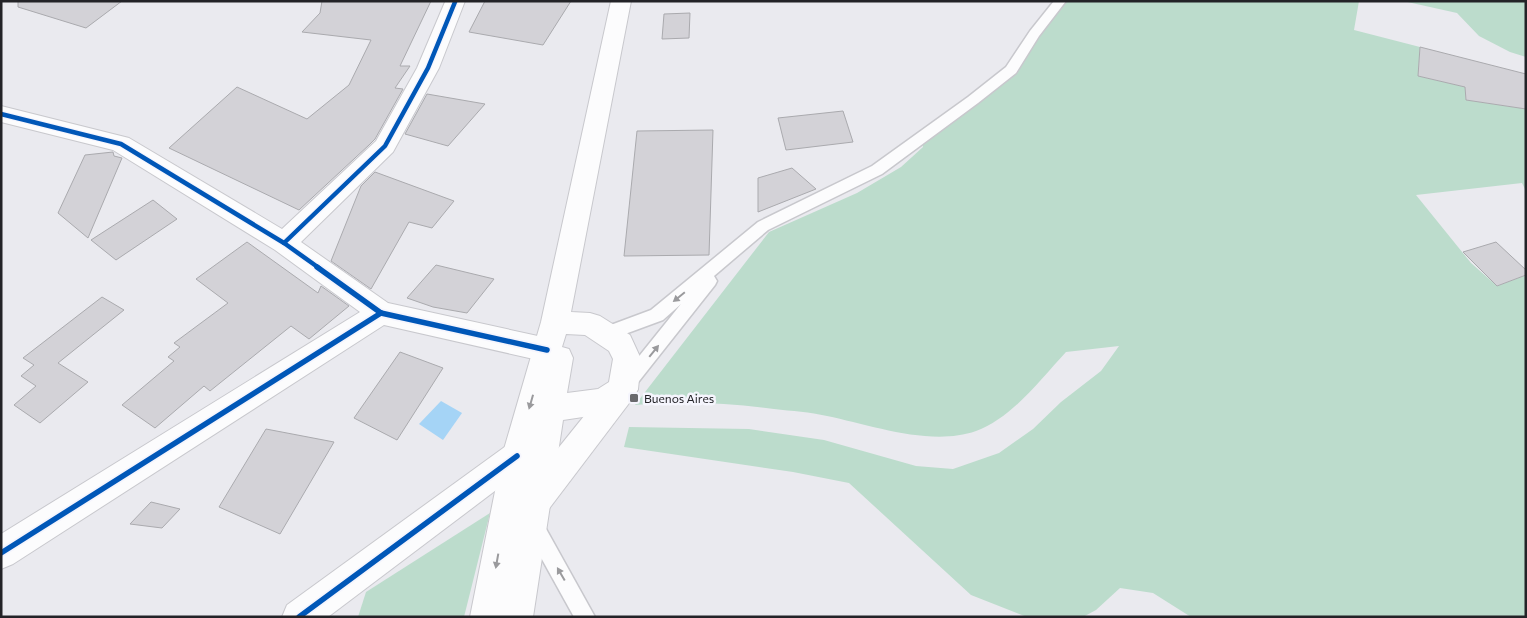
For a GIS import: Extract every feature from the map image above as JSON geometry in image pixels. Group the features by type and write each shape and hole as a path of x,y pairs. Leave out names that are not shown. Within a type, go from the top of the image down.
{"street":[{"path":"487,617 517,456 551,336 621,1"},
{"path":"284,243 385,146 428,68 455,2"},
{"path":"1,114 121,144 284,243 381,313 551,336 590,324 620,343 627,359 623,389 532,512"},
{"path":"1,552 381,313"},
{"path":"516,617 559,355 551,336"},
{"path":"551,409 604,401 623,389"},
{"path":"299,617 517,456"}],"lane":[{"path":"606,334 657,315 763,226 877,170 1012,70 1034,34 1060,1"},
{"path":"623,389 730,255"},
{"path":"532,512 585,617"}],"green space":[{"path":"1060,1 1359,1 1354,30 1420,47 1418,76 1465,87 1466,100 1526,109 1526,191 1522,183 1416,195 1471,263 1497,286 1526,275 1526,617 1191,617 1153,593 1120,588 1096,610 1083,617 1027,617 971,595 849,483 793,472 624,447 629,427 749,429 824,440 916,466 953,469 999,453 1033,429 1061,402 1101,371 1119,346 1066,352 1036,386 1002,417 976,431 940,437 901,433 814,414 739,405 688,402 635,405 769,232 857,193 901,167 923,147 921,137 1011,70"},
{"path":"1403,1 1526,1 1526,57 1510,52 1479,36 1457,13"},
{"path":"490,513 464,617 358,617 366,592"}],"water":[{"path":"441,401 462,413 443,440 419,424"}],"building":[{"path":"18,1 122,1 86,28 18,7"},
{"path":"322,1 431,1 400,66 410,66 395,88 403,89 375,139 369,145 299,210 169,148 237,87 307,119 349,85 371,40 302,32 320,13"},
{"path":"485,1 571,1 543,45 469,32"},
{"path":"690,13 689,38 662,39 664,14"},
{"path":"1420,47 1526,74 1526,109 1466,100 1465,87 1418,76"},
{"path":"427,94 485,104 448,146 405,134"},
{"path":"843,111 853,142 786,150 778,118"},
{"path":"713,130 709,255 624,256 637,131"},
{"path":"113,152 114,156 122,158 88,238 58,213 85,155"},
{"path":"792,168 816,189 758,212 758,178"},
{"path":"375,172 454,201 432,228 409,222 371,289 331,261 361,186"},
{"path":"153,200 177,219 116,260 91,240"},
{"path":"247,242 318,293 321,286 349,306 309,339 291,326 210,391 204,386 155,428 122,405 174,361 168,357 180,347 174,343 228,303 196,279"},
{"path":"1496,242 1526,270 1526,275 1497,286 1463,252"},
{"path":"436,265 494,279 467,313 433,307 407,298"},
{"path":"102,297 124,310 58,363 88,382 40,423 14,405 36,386 21,376 34,365 23,358"},
{"path":"400,352 443,368 397,440 354,418"},
{"path":"266,429 334,442 280,534 219,507"},
{"path":"151,502 180,509 162,528 130,524"}],"cycle path":[{"path":"284,243 385,146 428,68 455,2"},
{"path":"1,114 121,144 284,243 381,313 547,350"},
{"path":"1,553 381,313"},
{"path":"299,617 517,456"}],"place":[{"name":"Buenos Aires","path":"634,398"}]}
